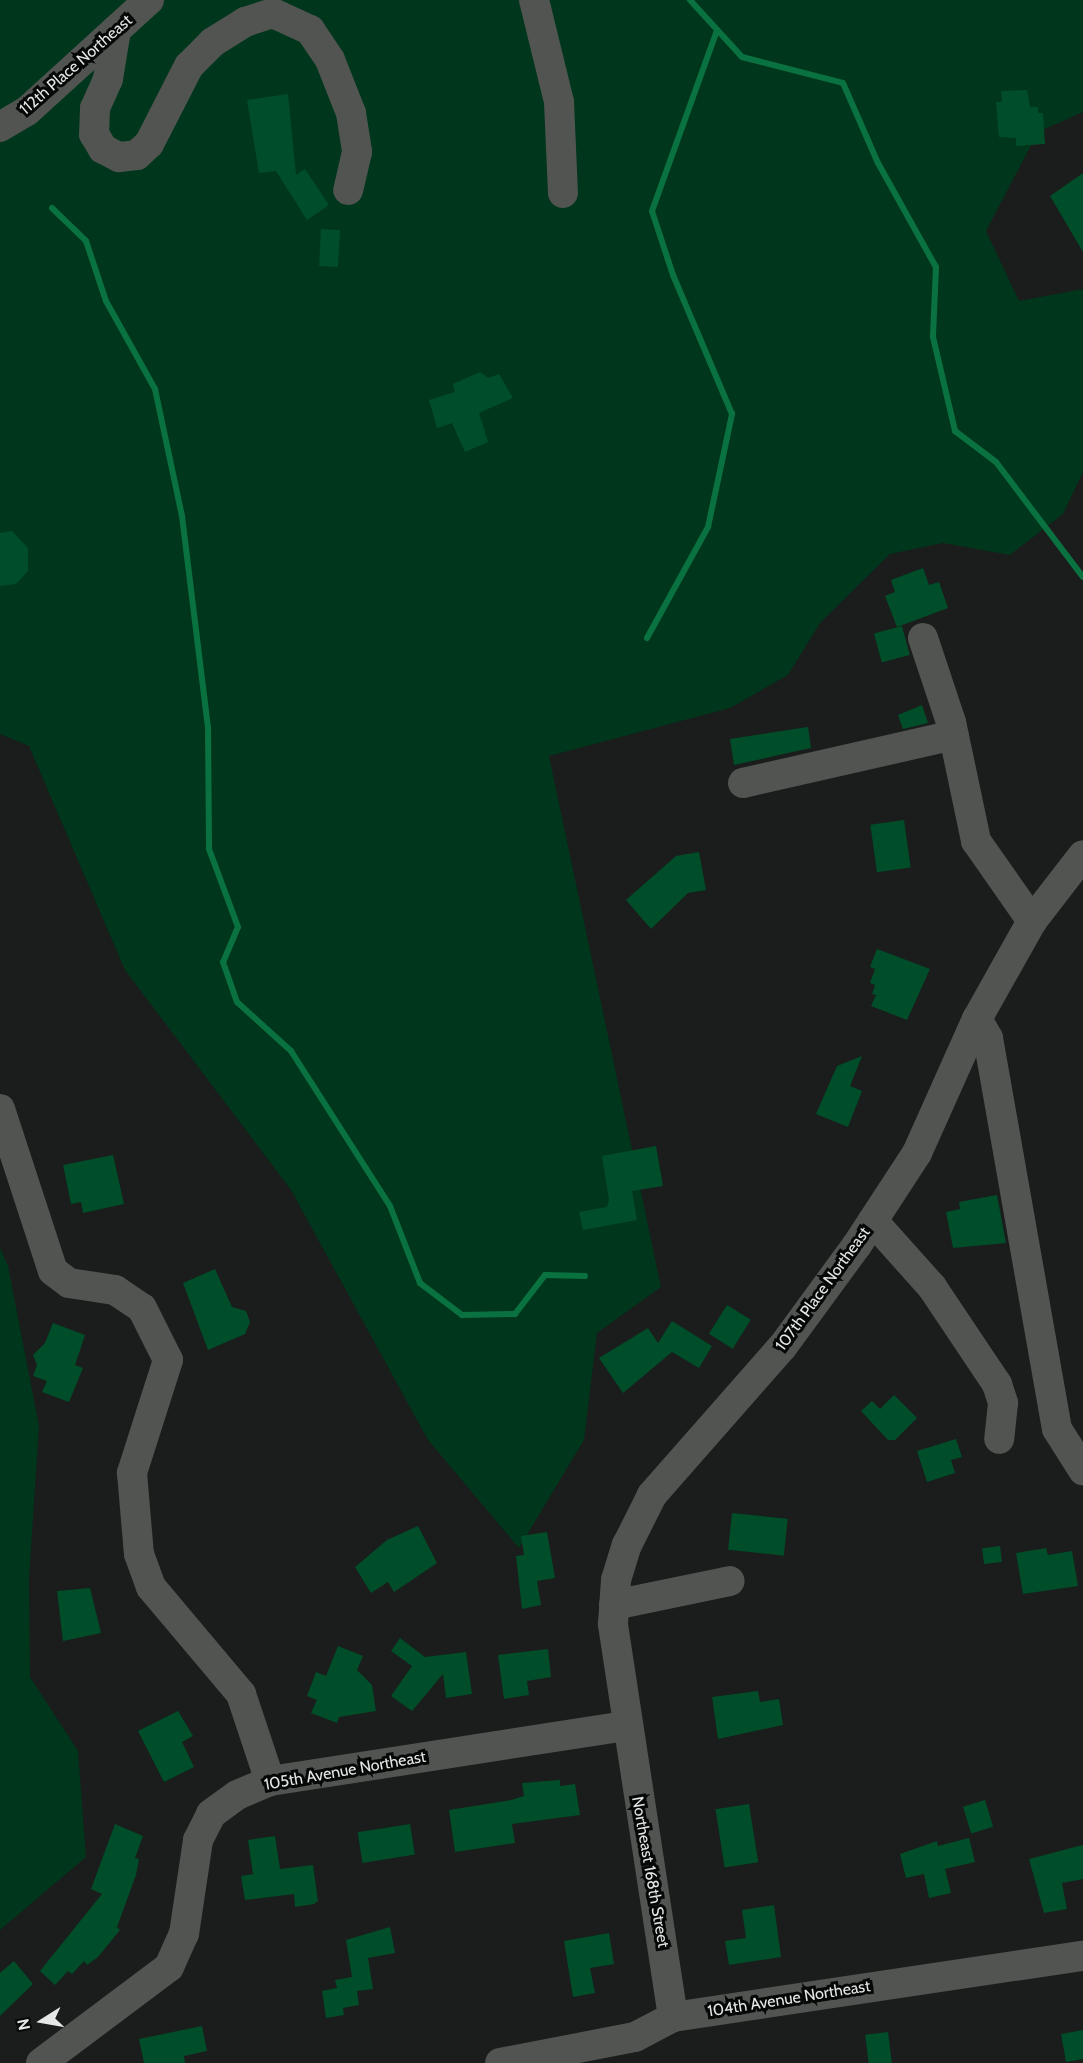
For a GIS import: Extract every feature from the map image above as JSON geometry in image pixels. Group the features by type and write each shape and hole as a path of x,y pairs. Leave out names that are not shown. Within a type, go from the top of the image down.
{"street":[{"name":"112th Place Northeast","path":"0,127 27,111 149,0"},
{"path":"534,0 559,102 563,194"},
{"path":"116,30 108,79 95,108 94,134 103,149 119,157 137,155 149,144 189,66 213,42 245,22 273,13 310,30 330,60 351,113 357,152 348,190"},
{"path":"923,638 954,735 976,841 1032,921"},
{"path":"742,783 954,735"},
{"name":"107th Place Northeast","path":"625,1726 614,1605 616,1580 627,1545 652,1495 783,1346 873,1221 917,1153 977,1019 1032,921 1083,855"},
{"path":"977,1019 988,1038 1057,1429 1083,1470"},
{"path":"0,1109 53,1271 69,1283 115,1290 142,1308 168,1360 132,1473 139,1554 151,1587 241,1694 270,1781"},
{"path":"873,1221 932,1287 997,1384 1003,1404 999,1439"},
{"path":"614,1605 730,1581"},
{"name":"105th Avenue Northeast","path":"46,2060 169,1967 184,1934 198,1840 211,1814 237,1795 270,1781 625,1726"},
{"name":"Northeast 168th Street","path":"625,1726 673,2017"},
{"name":"104th Avenue Northeast","path":"500,2063 635,2037 673,2017 1083,1956"}],"green space":[{"path":"0,0 1083,0 1083,112 1038,132 986,231 1019,301 1083,289 1083,472 1063,514 1010,555 943,543 890,554 820,623 788,675 730,708 549,756 661,1287 597,1333 584,1440 519,1548 428,1440 291,1190 125,970 29,746 0,734"},
{"path":"0,1248 8,1266 39,1426 29,1579 30,1677 78,1751 86,1857 0,1930"}],"building":[{"path":"1027,90 1030,107 1038,107 1038,113 1043,113 1045,144 1016,146 1016,138 999,137 996,102 1002,102 1001,91"},
{"path":"288,94 296,175 305,169 329,205 307,220 276,171 259,173 247,100"},
{"path":"1083,173 1083,252 1050,196"},
{"path":"321,229 340,230 338,267 319,266"},
{"path":"480,372 488,378 499,374 513,398 479,413 488,442 465,452 452,423 437,428 429,400 455,392 453,384"},
{"path":"12,531 28,548 28,571 16,584 0,586 0,533"},
{"path":"923,568 929,585 939,582 948,608 897,627 885,596 895,592 891,580"},
{"path":"902,626 910,655 882,662 874,634"},
{"path":"922,705 928,723 903,729 898,715"},
{"path":"808,727 811,748 734,765 730,739"},
{"path":"904,820 911,868 877,872 870,825"},
{"path":"699,852 706,890 688,893 651,929 626,900 676,856"},
{"path":"877,949 930,969 907,1020 871,1006 876,995 872,994 875,985 870,983 875,969 870,967"},
{"path":"862,1056 850,1086 862,1091 848,1127 816,1114 837,1066"},
{"path":"656,1146 663,1186 632,1191 637,1220 583,1230 579,1212 607,1207 609,1200 602,1156"},
{"path":"113,1155 124,1204 83,1213 81,1202 71,1204 63,1165"},
{"path":"997,1195 1006,1243 953,1248 946,1212 960,1209 959,1202"},
{"path":"215,1269 232,1307 246,1311 250,1322 245,1334 208,1350 183,1283"},
{"path":"727,1305 751,1320 733,1349 709,1334"},
{"path":"672,1321 712,1346 699,1368 672,1352 623,1393 599,1358 648,1328 658,1343"},
{"path":"53,1323 85,1335 75,1365 83,1368 69,1402 42,1392 47,1381 33,1376 37,1365 33,1355 45,1343"},
{"path":"894,1395 917,1418 895,1440 888,1440 861,1411 872,1401 880,1409"},
{"path":"956,1439 962,1457 951,1460 955,1473 927,1482 917,1451"},
{"path":"732,1513 788,1519 784,1556 728,1550"},
{"path":"418,1526 437,1563 394,1592 388,1582 371,1593 355,1567 387,1540"},
{"path":"547,1532 555,1578 537,1581 541,1605 522,1609 516,1556 524,1555 521,1536"},
{"path":"1000,1546 1002,1562 984,1564 982,1548"},
{"path":"1046,1548 1048,1555 1072,1551 1078,1586 1023,1594 1016,1553"},
{"path":"90,1588 101,1633 63,1641 57,1591"},
{"path":"400,1638 425,1657 466,1652 472,1694 446,1698 443,1674 412,1711 391,1696 412,1666 391,1651"},
{"path":"338,1646 363,1656 357,1670 372,1685 376,1711 339,1717 337,1723 311,1713 317,1700 307,1696 316,1672 326,1676"},
{"path":"548,1649 551,1677 527,1681 529,1695 504,1699 498,1655"},
{"path":"758,1691 760,1702 779,1699 783,1725 718,1739 712,1697"},
{"path":"178,1711 193,1736 182,1742 194,1767 164,1782 138,1731"},
{"path":"560,1780 560,1786 575,1784 580,1815 512,1824 515,1843 455,1852 449,1810 524,1796 522,1783"},
{"path":"985,1800 993,1827 971,1834 963,1807"},
{"path":"749,1804 758,1862 725,1868 715,1809"},
{"path":"115,1824 143,1836 135,1858 139,1859 136,1875 117,1927 120,1930 98,1957 87,1965 84,1961 72,1974 68,1971 55,1985 40,1971 102,1894 91,1889"},
{"path":"410,1824 415,1855 363,1863 358,1832"},
{"path":"275,1836 280,1869 313,1865 318,1901 314,1904 295,1907 294,1894 245,1900 241,1876 253,1874 248,1840"},
{"path":"969,1838 975,1862 945,1869 951,1893 929,1898 924,1874 906,1878 900,1854 937,1841 938,1846"},
{"path":"1083,1845 1083,1879 1062,1883 1067,1909 1044,1913 1029,1859"},
{"path":"774,1905 781,1957 729,1965 725,1941 746,1938 742,1910"},
{"path":"390,1927 395,1953 368,1958 373,1989 357,1991 359,2005 343,2008 344,2015 326,2018 322,1991 337,1988 335,1980 352,1977 346,1940"},
{"path":"609,1933 614,1964 590,1968 595,1993 573,1997 564,1941"},
{"path":"14,1961 33,1984 0,2016 0,1973"},
{"path":"202,2026 207,2051 184,2056 185,2063 144,2063 139,2039"},
{"path":"1083,2030 1083,2059 1066,2062 1061,2034"},
{"path":"888,2032 892,2063 869,2063 865,2035"}],"waterway":[{"path":"690,0 742,57 843,83 878,163 936,267 933,337 955,431 996,462 1083,577"},
{"path":"647,638 708,527 732,414 673,275 652,211 717,30"},
{"path":"52,208 86,241 106,301 155,389 182,516 208,728 209,849 238,927 223,962 237,1002 291,1051 390,1206 420,1283 462,1315 515,1314 545,1275 585,1276"}]}
